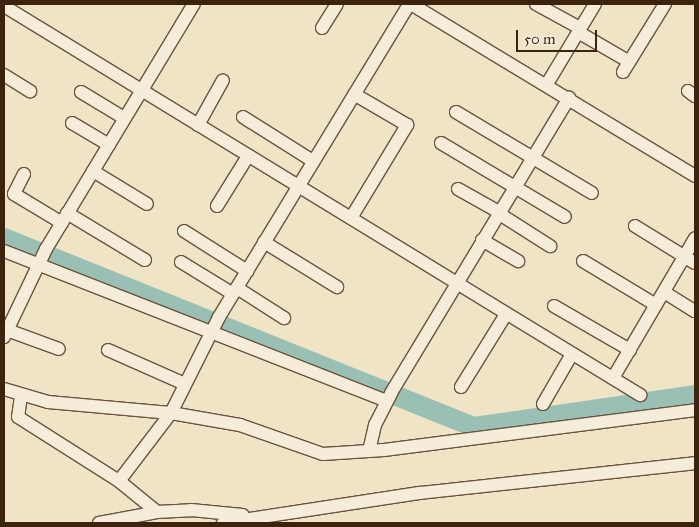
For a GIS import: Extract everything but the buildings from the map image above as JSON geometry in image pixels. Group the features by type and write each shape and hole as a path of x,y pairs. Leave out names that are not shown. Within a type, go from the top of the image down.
{"street":[{"path":"59,349 6,333 46,249 194,4"},
{"path":"322,28 337,4"},
{"path":"119,481 171,413 235,291 410,4 547,84 695,176"},
{"path":"536,4 579,30 626,67 665,4"},
{"path":"547,84 595,4"},
{"path":"4,6 640,395"},
{"path":"4,75 30,91"},
{"path":"198,125 223,80"},
{"path":"81,92 124,118"},
{"path":"351,218 407,125 354,94"},
{"path":"369,451 375,425 387,401 455,283 569,98"},
{"path":"456,112 592,193"},
{"path":"243,117 313,161"},
{"path":"72,123 109,145"},
{"path":"442,143 565,217"},
{"path":"217,206 248,156"},
{"path":"93,171 147,204"},
{"path":"24,174 14,194 65,218 145,260"},
{"path":"458,189 550,246"},
{"path":"613,378 656,305 691,251 637,222"},
{"path":"184,231 247,271"},
{"path":"482,240 518,261"},
{"path":"264,242 337,287"},
{"path":"4,251 387,401"},
{"path":"583,261 656,305"},
{"path":"182,262 284,318"},
{"path":"664,292 695,311"},
{"path":"554,306 630,350"},
{"path":"461,387 506,314"},
{"path":"108,350 186,384"},
{"path":"543,404 572,354"},
{"path":"4,389 21,396 48,402 171,413 240,425 324,454 369,451 695,410"},
{"path":"21,396 18,416 119,481 157,512"},
{"path":"223,523 420,494 695,463"},
{"path":"100,523 157,512 191,510 261,518"}],"waterway":[{"path":"4,238 474,427 695,395"}]}
